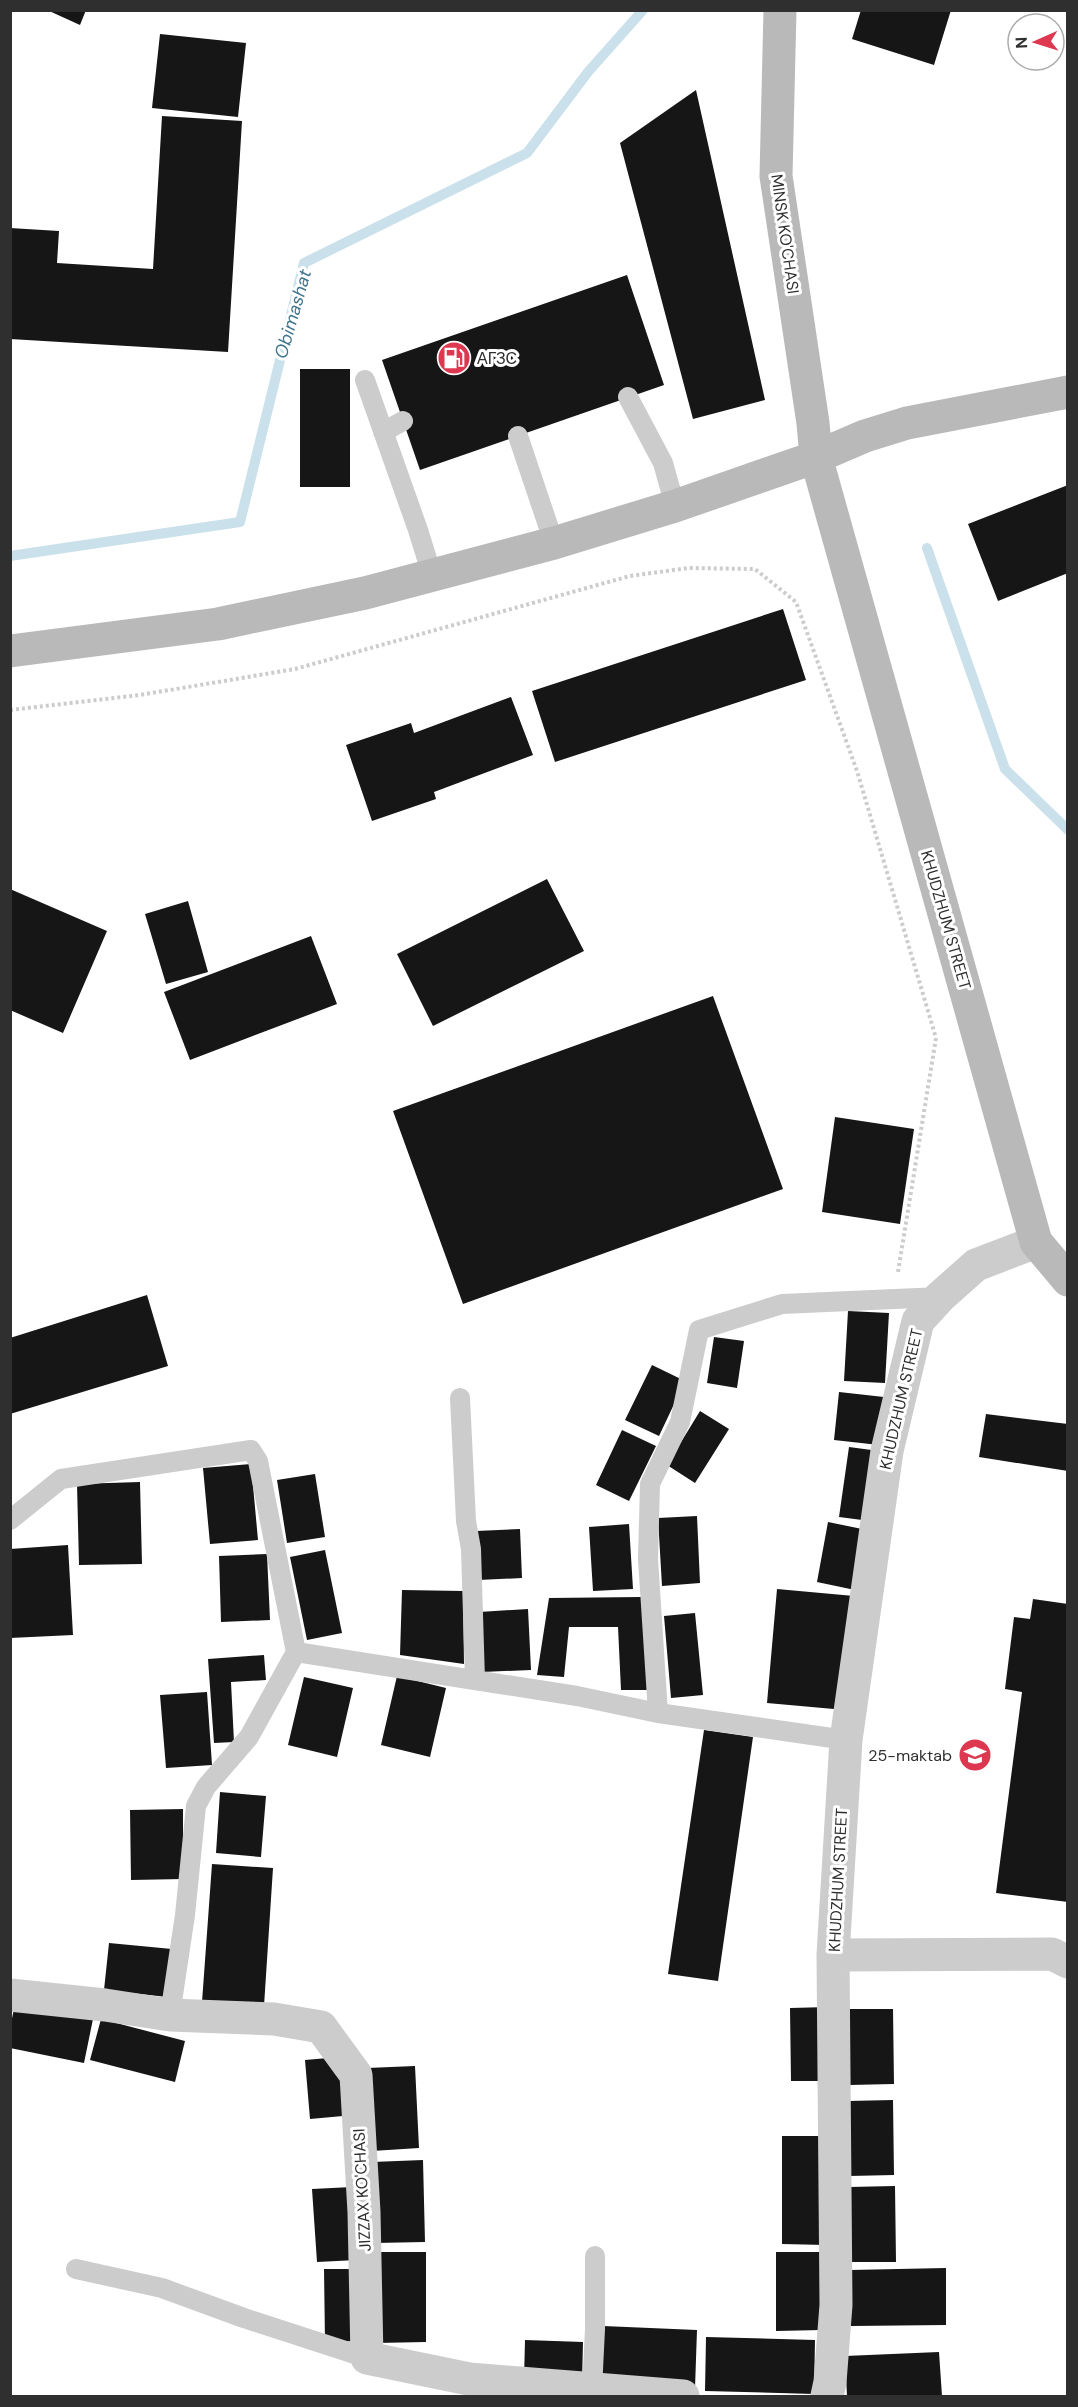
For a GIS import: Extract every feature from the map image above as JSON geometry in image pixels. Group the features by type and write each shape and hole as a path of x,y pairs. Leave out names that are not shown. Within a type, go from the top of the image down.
{"street":[{"name":"MINSK KO'CHASI","path":"780,10 776,176 816,457"},
{"path":"10,651 218,624 365,592 554,543 675,507 816,457 865,436 907,423 1068,392"},
{"name":"KHUDZHUM STREET","path":"816,457 1036,1242 976,1265 940,1297 918,1321 887,1451 846,1740 833,1955 836,2305 827,2397"},
{"path":"1036,1242 1068,1280"},
{"path":"833,1955 1052,1954 1068,1962"},
{"name":"JIZZAX KO'CHASI","path":"10,1995 105,2005 170,2015 274,2019 321,2027 356,2075 364,2223 366,2358"},
{"path":"366,2358 469,2379 683,2397"}],"lane":[{"path":"364,380 432,575"},
{"path":"628,398 663,463 675,507"},
{"path":"383,432 403,421"},
{"path":"518,436 554,543"},
{"path":"658,1713 648,1559 650,1484 680,1422 699,1330 782,1304 940,1297"},
{"path":"460,1398 466,1521 471,1549 475,1680"},
{"path":"10,1520 61,1479 251,1450 258,1461 296,1652 249,1737 206,1787 196,1806 185,1915 170,2015"},
{"path":"296,1652 577,1696 658,1713 846,1740"},
{"path":"592,2390 595,2329 594,2256"},
{"path":"76,2269 162,2288 243,2318 366,2358"}],"path":[{"path":"10,710 140,694 295,669 630,576 688,568 755,569 796,602 857,771 936,1038 894,1299"}],"building":[{"path":"47,10 86,10 80,25"},
{"path":"861,10 951,10 934,65 852,39"},
{"path":"160,34 246,43 238,117 152,108"},
{"path":"696,90 765,400 693,419 620,143"},
{"path":"162,116 242,121 228,352 10,339 10,228 59,231 57,263 153,269"},
{"path":"627,275 664,385 420,470 382,360"},
{"path":"300,369 350,369 350,487 300,487"},
{"path":"1068,485 1068,573 998,601 968,524"},
{"path":"783,609 806,680 555,762 532,691"},
{"path":"511,697 533,755 434,792 436,799 372,821 346,745 411,723 414,733"},
{"path":"547,879 584,951 433,1026 397,954"},
{"path":"10,889 107,931 63,1033 10,1010"},
{"path":"188,901 208,972 166,984 145,914"},
{"path":"311,936 337,1004 190,1060 164,992"},
{"path":"713,996 783,1189 463,1304 393,1111"},
{"path":"835,1117 914,1129 900,1224 822,1212"},
{"path":"147,1295 168,1366 10,1414 10,1338"},
{"path":"848,1311 889,1313 885,1383 844,1381"},
{"path":"714,1337 744,1341 737,1388 707,1383"},
{"path":"652,1365 685,1381 659,1436 625,1420"},
{"path":"839,1392 884,1397 879,1445 834,1440"},
{"path":"700,1411 729,1429 695,1483 667,1465"},
{"path":"986,1414 1068,1424 1068,1471 979,1457"},
{"path":"622,1430 656,1446 629,1501 596,1485"},
{"path":"849,1447 879,1451 870,1521 839,1517"},
{"path":"251,1464 258,1540 210,1544 203,1468"},
{"path":"315,1474 325,1537 287,1543 277,1480"},
{"path":"140,1482 142,1564 79,1565 77,1484"},
{"path":"697,1516 700,1583 662,1586 658,1518"},
{"path":"828,1522 867,1530 855,1590 817,1582"},
{"path":"629,1524 633,1589 593,1591 589,1527"},
{"path":"520,1529 522,1578 478,1580 476,1531"},
{"path":"68,1545 73,1635 10,1638 10,1549"},
{"path":"325,1550 342,1633 307,1640 290,1557"},
{"path":"267,1554 270,1620 221,1622 219,1556"},
{"path":"777,1589 854,1596 845,1710 767,1703"},
{"path":"402,1590 463,1591 464,1664 400,1655"},
{"path":"641,1597 649,1690 621,1690 618,1627 569,1627 564,1677 537,1675 549,1598"},
{"path":"1033,1599 1068,1604 1068,1902 996,1893 1022,1692 1005,1689 1014,1617 1030,1619"},
{"path":"528,1609 531,1670 482,1672 479,1612"},
{"path":"695,1613 703,1695 671,1698 664,1616"},
{"path":"264,1655 266,1680 231,1682 234,1742 214,1743 208,1659"},
{"path":"397,1676 446,1688 430,1757 381,1745"},
{"path":"304,1677 353,1688 337,1757 288,1745"},
{"path":"207,1692 212,1765 166,1768 160,1695"},
{"path":"704,1730 753,1737 718,1981 668,1974"},
{"path":"220,1792 266,1796 261,1857 216,1853"},
{"path":"183,1809 183,1879 131,1880 130,1810"},
{"path":"212,1864 273,1868 264,2006 202,2002"},
{"path":"109,1943 172,1949 167,1997 104,1990"},
{"path":"15,2004 93,2019 84,2063 10,2048 10,2028"},
{"path":"829,2007 830,2081 791,2081 790,2008"},
{"path":"848,2009 893,2009 894,2084 849,2085"},
{"path":"101,2019 185,2041 175,2082 90,2060"},
{"path":"339,2057 343,2116 310,2119 305,2060"},
{"path":"415,2066 419,2148 372,2151 367,2068"},
{"path":"893,2100 894,2175 849,2176 848,2101"},
{"path":"782,2136 826,2136 826,2245 782,2244"},
{"path":"423,2160 425,2242 375,2243 372,2162"},
{"path":"895,2186 896,2262 850,2262 849,2187"},
{"path":"352,2187 357,2260 317,2262 312,2189"},
{"path":"376,2252 426,2252 426,2342 376,2343"},
{"path":"776,2252 822,2252 822,2330 776,2331"},
{"path":"946,2268 946,2325 851,2326 850,2270"},
{"path":"324,2269 359,2269 360,2341 325,2342"},
{"path":"603,2326 697,2330 695,2388 599,2378"},
{"path":"706,2337 815,2340 814,2394 705,2391"},
{"path":"525,2340 583,2342 582,2382 524,2379"},
{"path":"939,2352 942,2396 847,2396 845,2356"}],"waterway":[{"name":"Obimashat","path":"10,556 240,522 304,263 527,153 588,72 643,10"},
{"path":"927,548 1005,769 1068,830"}],"place":[{"name":"АГЗС","path":"454,358"},
{"name":"25-maktab","path":"975,1755"}]}
